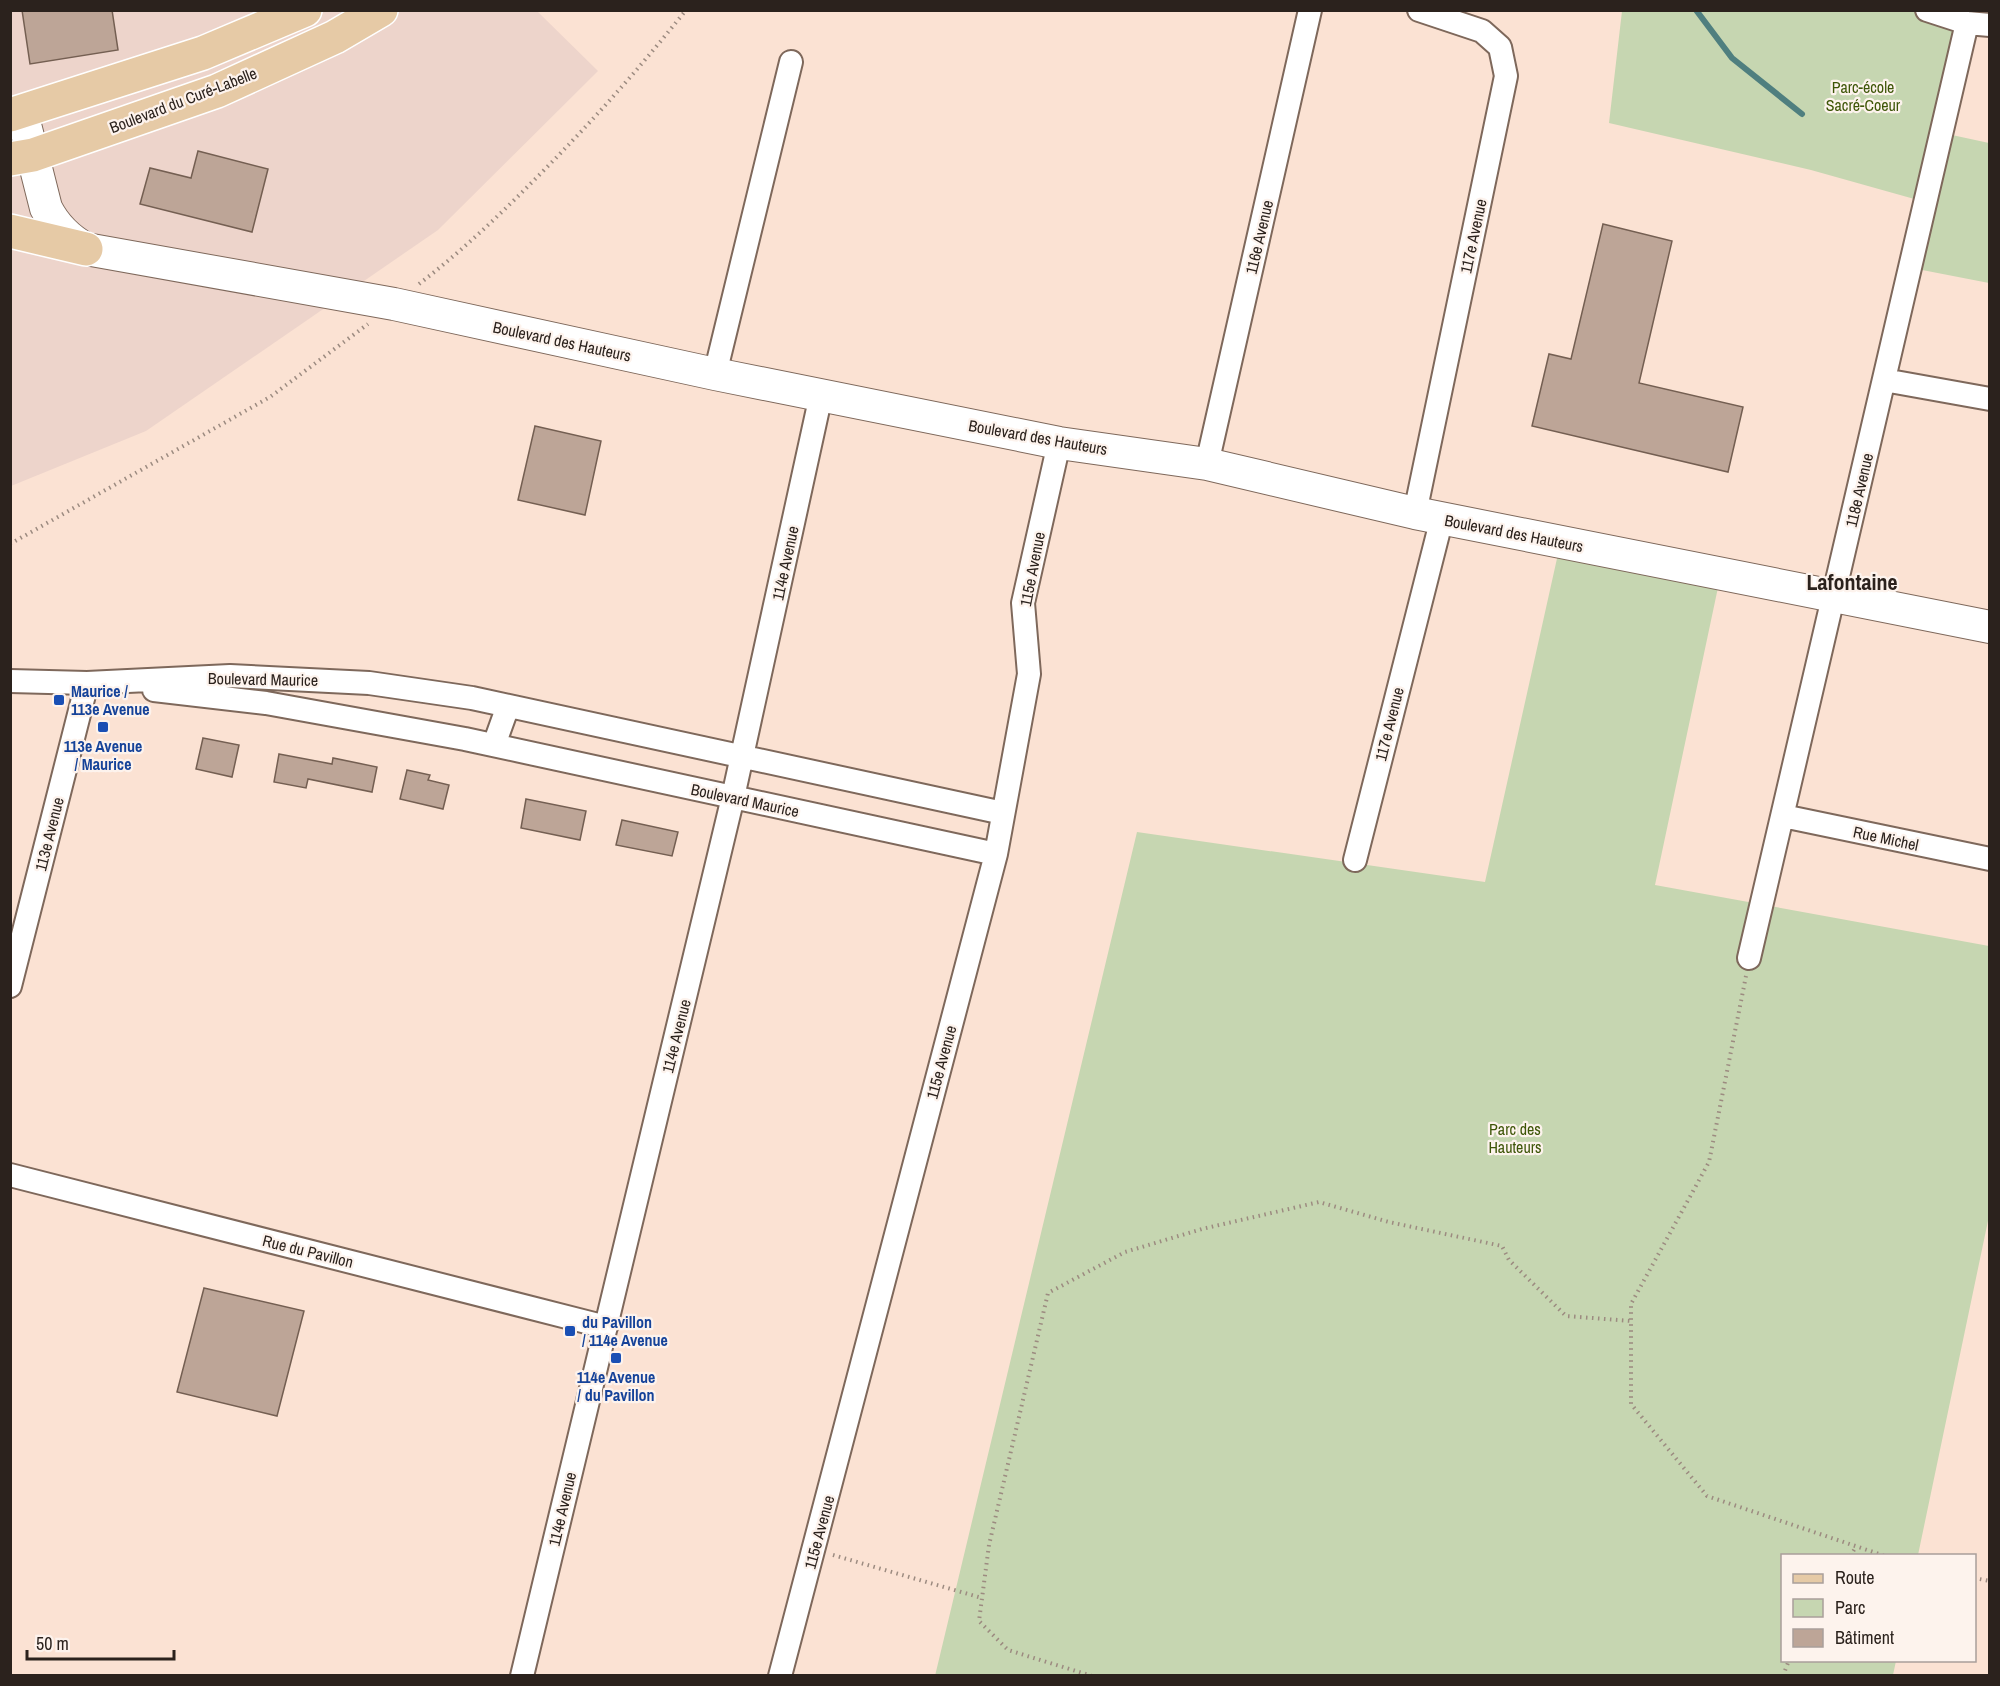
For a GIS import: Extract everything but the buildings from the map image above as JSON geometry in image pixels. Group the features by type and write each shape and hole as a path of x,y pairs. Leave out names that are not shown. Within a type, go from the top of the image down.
{"main road":[{"path":"86,249 70,239 52,220 22,157 16,114 203,53 305,10"},
{"name":"Boulevard du Curé-Labelle","path":"22,157 217,91 335,37 381,10"},
{"path":"10,231 86,249"},
{"name":"Boulevard des Hauteurs","path":"86,249 394,304 715,374 1059,442 1207,464 1428,516 1989,627"}],"street":[{"name":"116e Avenue","path":"1207,464 1310,10"},
{"name":"117e Avenue","path":"1355,860 1428,516 1506,75 1500,47 1482,31 1419,10"},
{"path":"1928,10 1978,24"},
{"name":"118e Avenue","path":"1749,958 1884,380 1978,24"},
{"path":"715,374 791,62"},
{"path":"1884,380 1989,399"},
{"name":"114e Avenue","path":"522,1676 733,797 822,395"},
{"name":"115e Avenue","path":"780,1676 996,854 1029,674 1023,603 1059,442"},
{"name":"Boulevard Maurice","path":"10,681 87,683 230,676 369,683 472,698 1004,813"},
{"name":"Boulevard Maurice","path":"87,683 266,703 494,745 996,854"},
{"name":"113e Avenue","path":"10,986 87,683"},
{"path":"494,745 508,706"},
{"name":"Rue Michel","path":"1783,816 1989,859"},
{"name":"Rue du Pavillon","path":"10,1175 606,1327"}],"path":[{"path":"410,291 473,240 534,180 614,96 686,10"},
{"path":"10,544 270,397 373,321"},
{"path":"1749,958 1709,1162 1630,1304 1631,1404 1707,1496 1879,1554"},
{"path":"1092,1676 1008,1650 979,1621 989,1545 1048,1293 1125,1252 1202,1229 1319,1202 1389,1222 1502,1246 1509,1260 1566,1316 1631,1321"},
{"path":"1852,1554 1856,1547"},
{"path":"814,1549 982,1598"}],"shaded area":[{"path":"11,11 537,11 598,71 438,230 146,431 11,486"}],"green space":[{"name":"Parc-école Sacré-Coeur","path":"1927,10 1967,23 1925,202 1811,170 1609,123 1622,11"},
{"path":"1952,135 1989,143 1989,283 1917,269"},
{"name":"Parc des Hauteurs","path":"1560,545 1720,578 1655,885 1989,946 1989,1216 1918,1554 1781,1554 1781,1662 1896,1662 1893,1675 935,1676 1137,832 1485,882"}],"waterway":[{"path":"1696,10 1732,58 1802,114"}],"place":[{"name":"Maurice / 113e Avenue","path":"59,700"},
{"name":"113e Avenue / Maurice","path":"103,727"},
{"name":"du Pavillon / 114e Avenue","path":"570,1331"},
{"name":"114e Avenue / du Pavillon","path":"616,1358"}],"district":[{"name":"Lafontaine","path":"1852,582"}]}
